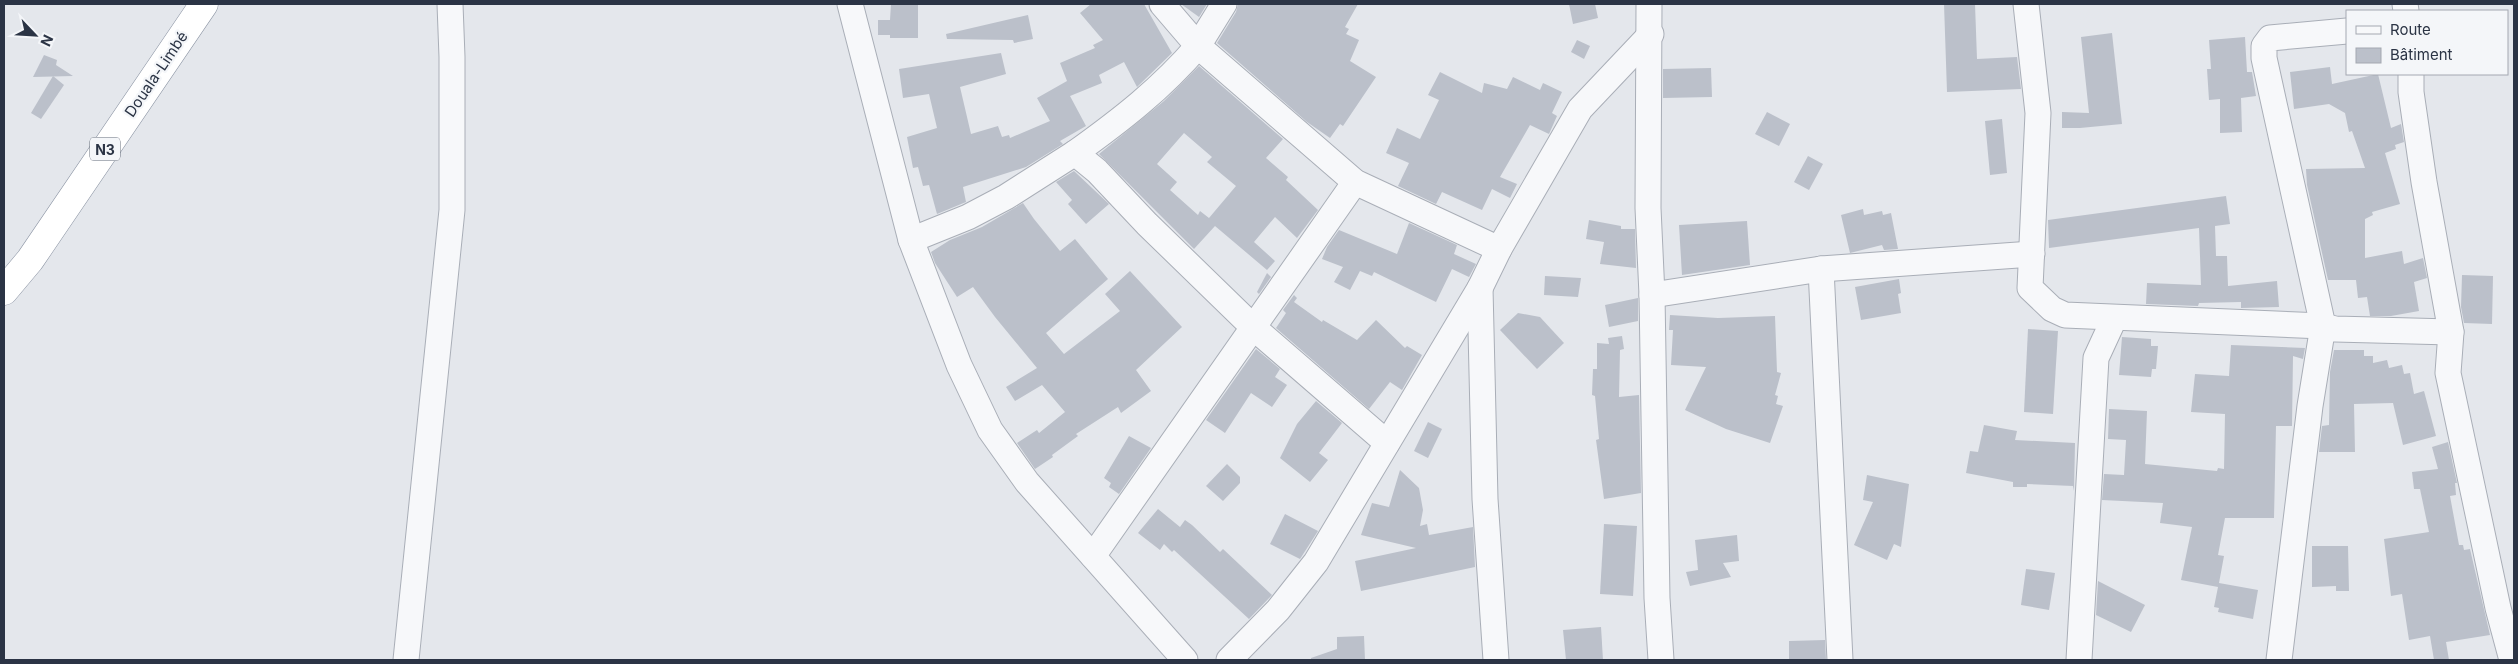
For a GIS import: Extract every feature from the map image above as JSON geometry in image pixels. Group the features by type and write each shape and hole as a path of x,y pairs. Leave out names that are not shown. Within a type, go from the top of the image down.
{"highway":[{"name":"Douala-Limbé","path":"7,280 30,260 204,4"}],"street":[{"path":"406,660 452,210 450,4"},
{"path":"850,4 911,240 959,365 990,430 1027,482 1185,660"},
{"path":"1162,4 1198,46 1355,182 1499,249"},
{"path":"911,240 968,217 1006,197 1075,153 1126,117 1172,76 1198,46 1224,4"},
{"path":"1650,4 1648,208 1652,295 1656,598 1661,660"},
{"path":"2026,4 2038,113 2030,288 2052,309 2065,316 2114,319 2451,332"},
{"path":"2279,660 2310,406 2323,326 2264,58 2264,46 2270,38 2346,31"},
{"path":"1229,660 1278,610 1316,562 1480,288 1499,249 1580,109 1650,34"},
{"path":"2411,75 2411,92 2424,182 2451,332 2448,373 2498,608 2512,660"},
{"path":"1075,153 1097,171 1147,224 1254,328 1387,443"},
{"path":"1093,556 1355,182"},
{"path":"1652,295 1822,269 2032,254"},
{"path":"1822,269 1840,660"},
{"path":"1480,288 1485,499 1496,660"},
{"path":"2079,660 2096,358 2114,319"}],"building":[{"path":"891,4 918,4 918,38 890,38 890,35 878,35 878,20 890,20"},
{"path":"1091,4 1144,4 1172,53 1137,87 1124,62 1099,75 1102,83 1070,96 1086,126 1060,141 1063,144 1026,167 963,187 966,202 937,214 929,185 923,186 918,167 913,168 907,137 937,128 929,94 903,98 899,69 1001,53 1006,74 960,87 971,134 998,126 1002,137 1009,135 1010,138 1050,121 1037,98 1067,81 1060,63 1095,48 1093,45 1103,40 1080,13"},
{"path":"1181,4 1207,4 1199,17"},
{"path":"1238,4 1358,4 1345,27 1349,29 1346,34 1359,40 1350,61 1376,77 1343,126 1340,124 1330,138 1307,122 1217,43 1236,12"},
{"path":"1569,4 1595,4 1598,18 1573,24"},
{"path":"1944,4 1975,4 1977,59 2017,57 2021,89 1947,92"},
{"path":"1028,15 1033,39 1014,43 1013,40 947,39 946,34"},
{"path":"2112,33 2122,124 2062,128 2062,112 2089,113 2081,37"},
{"path":"2245,37 2247,72 2252,72 2256,96 2241,98 2242,132 2220,133 2220,99 2209,100 2207,69 2211,69 2209,40"},
{"path":"1577,40 1590,46 1584,59 1571,52"},
{"path":"44,55 57,60 56,65 73,76 33,77"},
{"path":"1199,66 1283,139 1266,158 1288,177 1286,180 1318,210 1297,238 1275,217 1254,242 1275,261 1267,270 1215,226 1194,249 1099,154 1164,101","holes":["1184,133 1212,157 1207,162 1236,186 1209,218 1200,211 1198,215 1170,190 1177,182 1157,164"]},
{"path":"2330,67 2332,84 2378,75 2391,128 2401,124 2404,142 2395,145 2396,149 2385,153 2400,204 2372,212 2373,215 2365,219 2365,258 2402,251 2404,264 2423,258 2427,278 2414,282 2419,311 2391,316 2370,316 2367,297 2358,298 2356,280 2328,280 2307,185 2306,169 2365,168 2352,131 2349,132 2345,113 2329,104 2294,109 2290,72"},
{"path":"1711,68 1712,97 1663,98 1663,69"},
{"path":"1440,72 1482,93 1484,83 1507,89 1513,77 1540,90 1543,83 1562,92 1552,113 1557,116 1549,134 1530,125 1500,177 1517,184 1510,198 1492,189 1482,210 1442,192 1436,204 1398,186 1409,163 1386,153 1397,128 1420,139 1439,100 1428,95"},
{"path":"53,76 64,85 41,119 31,113"},
{"path":"1767,112 1790,124 1779,146 1755,134"},
{"path":"2002,119 2007,173 1990,175 1985,121"},
{"path":"1808,156 1823,164 1809,190 1794,182"},
{"path":"1074,171 1109,204 1086,224 1068,204 1072,200 1056,182"},
{"path":"2226,196 2230,224 2215,226 2216,256 2227,256 2228,286 2277,281 2279,307 2241,308 2241,302 2199,303 2198,306 2146,304 2147,283 2201,285 2199,228 2049,248 2048,220"},
{"path":"1023,203 1060,251 1075,239 1108,279 1046,333 1064,354 1120,311 1105,294 1130,271 1182,327 1136,370 1151,391 1121,413 1118,407 1076,434 1078,436 1035,469 1017,443 1037,430 1039,433 1065,412 1042,385 1015,401 1006,387 1037,368 973,287 957,297 935,263 931,252 950,240 982,227"},
{"path":"1863,209 1864,215 1882,211 1883,215 1891,213 1898,249 1884,250 1882,245 1850,253 1841,215"},
{"path":"1589,220 1621,226 1621,229 1635,229 1636,268 1600,264 1604,242 1586,239"},
{"path":"1747,221 1750,265 1682,275 1679,225"},
{"path":"1409,223 1457,245 1454,254 1476,264 1469,277 1452,269 1436,302 1374,272 1372,276 1360,271 1350,290 1334,282 1343,267 1322,259 1327,247 1339,230 1397,254"},
{"path":"1267,273 1271,277 1259,294 1257,292"},
{"path":"2462,275 2493,276 2492,324 2464,323 2461,307"},
{"path":"1545,276 1581,278 1578,297 1544,295"},
{"path":"1899,279 1901,293 1898,294 1901,313 1861,320 1855,287"},
{"path":"1294,295 1297,298 1294,302 1322,322 1323,320 1357,340 1376,320 1405,348 1407,346 1422,355 1402,390 1390,382 1369,409 1276,328 1286,313 1283,310"},
{"path":"1638,298 1638,321 1609,327 1605,305"},
{"path":"1518,313 1540,317 1564,343 1537,369 1500,330"},
{"path":"1670,315 1718,318 1775,316 1777,372 1781,373 1775,395 1778,396 1776,404 1783,406 1770,443 1726,429 1685,410 1706,367 1671,365 1673,330 1669,330"},
{"path":"2028,329 2058,331 2053,414 2024,412"},
{"path":"1622,336 1624,349 1620,350 1619,397 1639,395 1641,493 1604,499 1596,440 1599,439 1595,396 1592,395 1593,369 1597,369 1597,343 1609,344 1608,338"},
{"path":"2122,337 2151,339 2151,346 2158,346 2156,369 2152,369 2151,377 2119,375"},
{"path":"2231,345 2305,348 2303,359 2293,356 2292,426 2276,426 2274,518 2225,518 2218,555 2224,556 2219,583 2258,590 2253,619 2218,612 2219,608 2214,607 2218,587 2181,580 2192,527 2160,523 2163,503 2102,500 2104,474 2124,475 2126,440 2108,439 2109,409 2147,411 2145,464 2217,471 2218,468 2224,469 2225,414 2191,412 2195,374 2229,376"},
{"path":"1256,349 1280,369 1275,377 1287,385 1272,407 1251,393 1225,433 1206,420"},
{"path":"2334,350 2364,350 2364,356 2373,356 2373,363 2387,360 2389,368 2402,365 2404,374 2410,373 2414,394 2424,391 2436,436 2403,445 2393,403 2354,404 2355,452 2319,452 2322,426 2329,425 2330,372"},
{"path":"1316,401 1342,423 1319,453 1328,460 1310,482 1280,458 1297,424"},
{"path":"1428,422 1442,429 1428,458 1414,451"},
{"path":"1984,425 2017,431 2015,440 2075,443 2074,491 2073,486 2027,484 2027,487 2013,487 2013,482 1966,473 1970,451 1978,452"},
{"path":"1129,436 1151,448 1119,494 1109,487 1111,483 1104,478"},
{"path":"2448,442 2457,483 2455,483 2456,495 2450,496 2459,545 2463,545 2464,550 2470,549 2490,635 2446,642 2449,660 2434,660 2430,636 2409,640 2402,594 2391,596 2384,539 2429,532 2420,489 2414,489 2412,472 2438,469 2432,447"},
{"path":"1227,464 1240,477 1240,483 1223,501 1206,486"},
{"path":"1400,470 1419,488 1423,510 1420,526 1427,524 1429,535 1473,527 1475,567 1361,591 1355,561 1416,548 1361,535 1372,503 1389,507"},
{"path":"1867,475 1909,484 1901,547 1894,544 1887,560 1854,545 1873,502 1863,500"},
{"path":"1158,509 1180,527 1185,520 1192,525 1220,552 1223,549 1272,595 1249,619 1174,550 1172,552 1164,544 1160,550 1138,533"},
{"path":"1285,514 1318,531 1300,559 1270,544"},
{"path":"1604,524 1637,526 1633,596 1600,594"},
{"path":"1737,535 1739,561 1723,563 1731,577 1690,586 1686,572 1698,570 1695,540"},
{"path":"2312,546 2348,546 2349,591 2336,591 2336,586 2312,587"},
{"path":"2026,569 2055,573 2049,610 2021,605"},
{"path":"2098,581 2145,605 2131,632 2096,615"},
{"path":"1601,627 1603,660 1566,660 1563,630"},
{"path":"1364,636 1365,660 1311,660 1311,658 1337,649 1337,637"},
{"path":"1825,640 1826,660 1789,660 1789,641"}]}
